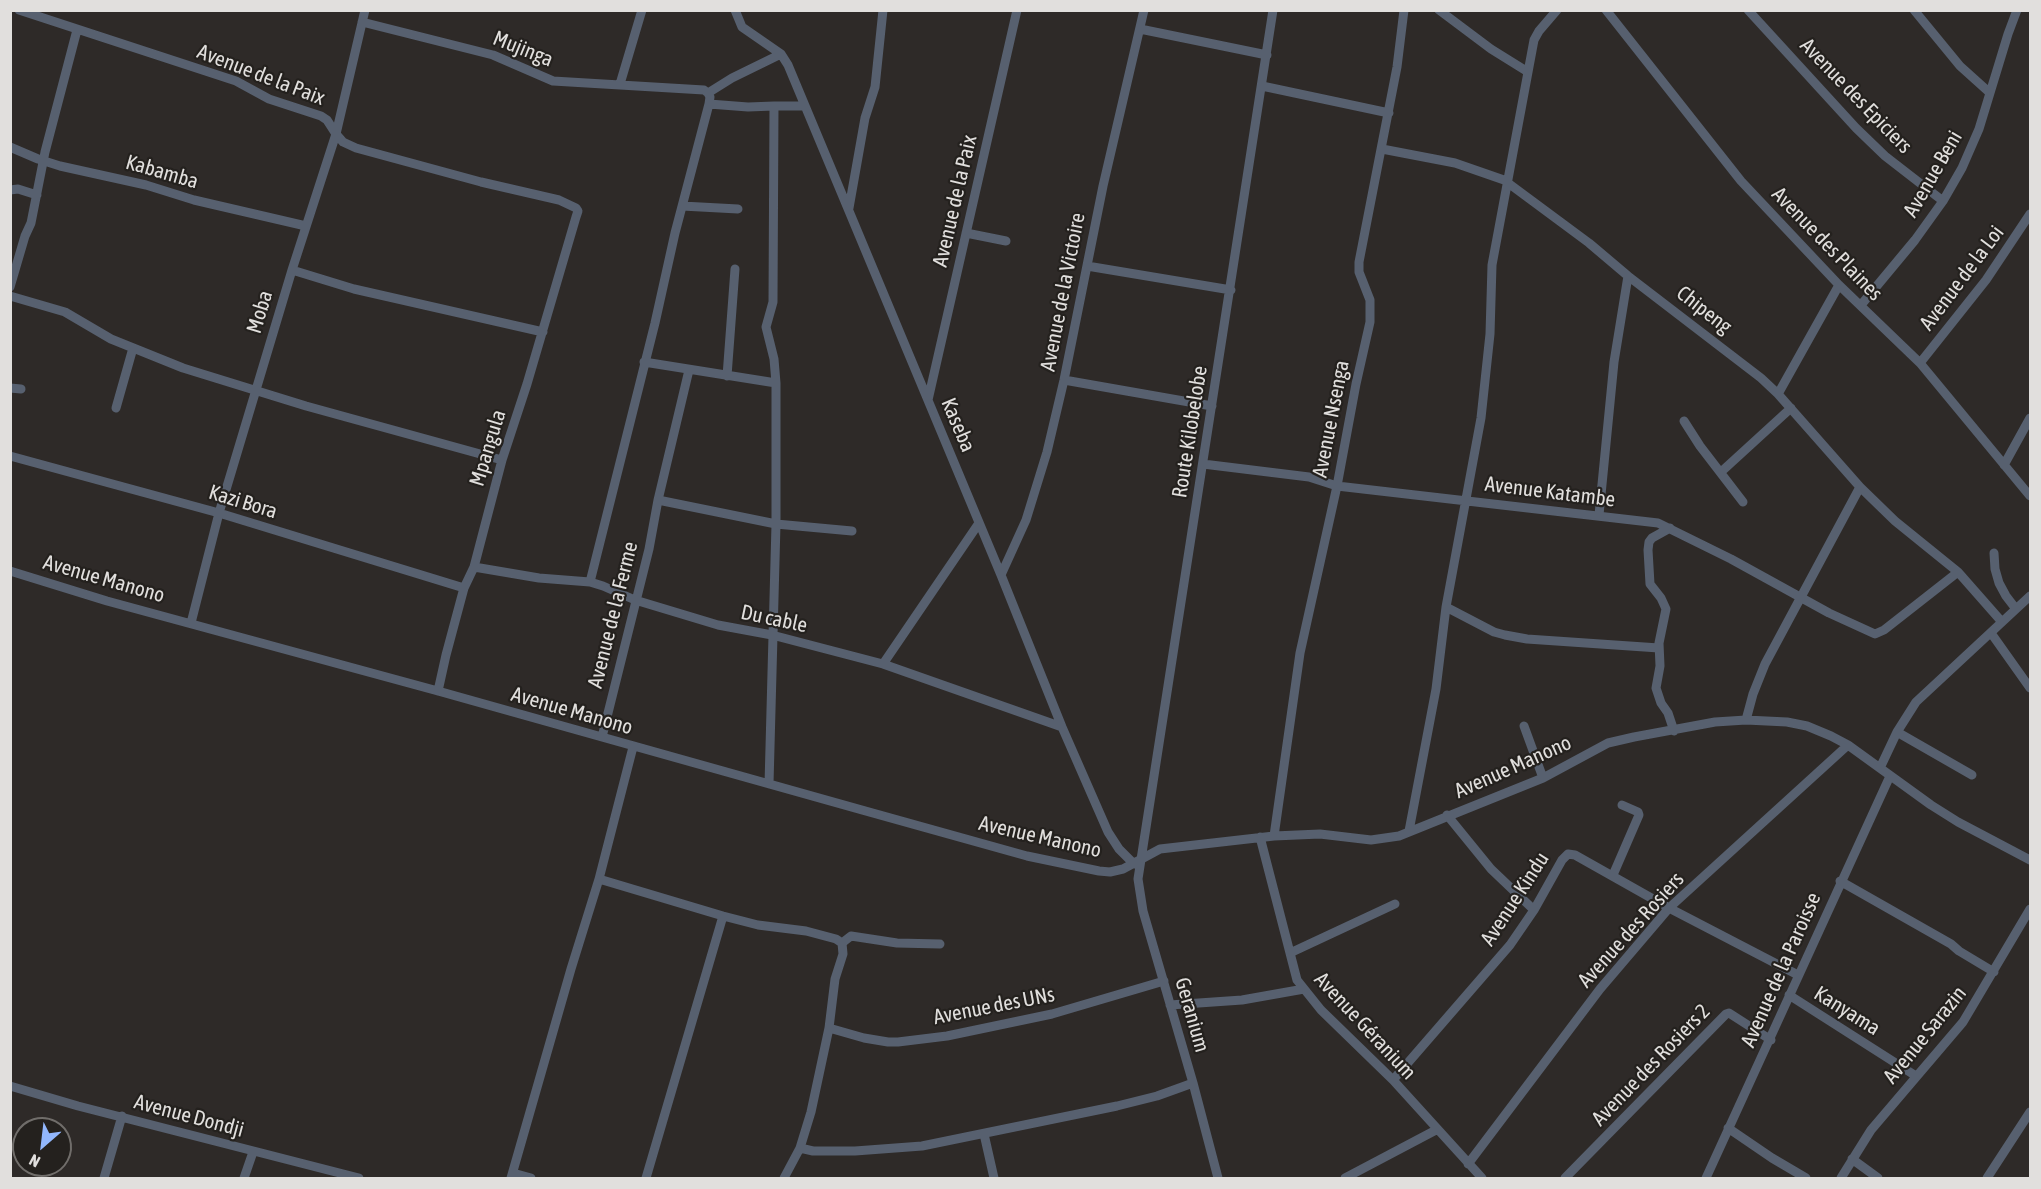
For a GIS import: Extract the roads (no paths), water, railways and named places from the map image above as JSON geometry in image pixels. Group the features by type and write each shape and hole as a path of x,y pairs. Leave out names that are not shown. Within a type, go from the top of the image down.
{"street":[{"name":"Avenue de la Paix","path":"18,10 236,81 279,104 321,116 348,145 481,182 559,200 576,208 578,211 576,218"},
{"name":"Moba","path":"191,624 219,513 292,270 336,134 365,10"},
{"path":"620,84 642,10"},
{"path":"590,582 709,104 708,93 732,78 781,54 742,27 735,10"},
{"path":"849,208 865,118 874,87 883,10"},
{"name":"Avenue de la Paix","path":"928,400 1017,10"},
{"name":"Avenue de la Victoire","path":"1001,575 1020,535 1034,496 1064,380 1103,186 1144,10"},
{"name":"Route Kilobelobe","path":"1137,862 1231,290 1274,10"},
{"name":"Avenue Nsenga","path":"1274,836 1300,653 1370,322 1370,300 1359,267 1398,67 1404,10"},
{"path":"1439,10 1491,49 1528,72"},
{"path":"1409,831 1436,689 1446,607 1481,418 1491,334 1492,266 1535,37 1557,10"},
{"name":"Avenue des Plaines","path":"1606,10 1741,181 1839,285 1920,363 2031,496"},
{"name":"Avenue des Epiciers","path":"1748,10 1856,128 1885,156 1942,201"},
{"path":"1914,10 1960,66 1990,93"},
{"name":"Avenue Beni","path":"1861,305 1915,240 1962,168 1979,129 2017,10"},
{"name":"Mujinga","path":"362,22 493,54 554,81 704,90 708,93"},
{"path":"1140,29 1267,55"},
{"path":"10,287 14,259 32,223 44,161 77,30"},
{"name":"Kaseba","path":"781,54 849,208 1062,727 1108,832 1119,849 1137,862"},
{"path":"1262,86 1389,113"},
{"path":"709,104 748,107 805,106"},
{"path":"769,784 776,524 776,383 774,359 766,327 773,302 774,106"},
{"name":"Kabamba","path":"10,147 44,161 306,226"},
{"name":"Chipeng","path":"1382,148 1455,163 1508,183 1588,243 1628,276 1712,338 1778,394 1860,487 1895,521 1958,572 2002,622"},
{"path":"10,190 18,189 37,195"},
{"path":"682,206 738,209"},
{"name":"Avenue de la Loi","path":"1920,363 1986,280 2031,214"},
{"name":"Mpangula","path":"438,691 464,588 474,567 502,460 576,218"},
{"path":"966,234 1006,241"},
{"path":"1087,266 1231,290"},
{"path":"727,376 735,269"},
{"path":"292,270 354,289 543,332"},
{"path":"1599,515 1614,362 1628,276"},
{"path":"1778,394 1839,285"},
{"path":"10,296 65,312 95,331 183,368 256,392 502,460"},
{"path":"116,408 133,348"},
{"path":"644,362 776,383"},
{"name":"Avenue de la Ferme","path":"602,738 649,549 658,500 689,370"},
{"path":"1064,380 1212,406"},
{"path":"10,388 21,389"},
{"path":"1721,472 1791,408"},
{"path":"2004,465 2031,418"},
{"path":"1684,421 1743,502"},
{"name":"Kazi Bora","path":"10,456 219,513 464,588"},
{"name":"Avenue Katambe","path":"1203,464 1310,477 1337,486 1653,522 1670,528 1731,559 1801,599 1875,634 1884,630 1958,572"},
{"path":"1746,720 1758,679 1860,487"},
{"path":"658,500 776,524 852,531"},
{"path":"883,664 979,523"},
{"path":"1670,528 1652,537 1648,544 1650,584 1666,609 1659,648 1660,666 1656,688 1674,731"},
{"path":"1994,553 1999,583 2016,609"},
{"name":"Du cable","path":"474,567 538,578 590,582 635,600 718,625 772,635 883,664 1062,727"},
{"name":"Avenue Manono","path":"10,571 107,602 438,691 1027,856 1110,872 1137,862 1160,849 1274,836 1320,834 1371,840 1399,836 1543,778 1608,744 1715,722 1746,720 1787,722 1807,726 1831,736 1848,745 1958,822 2031,860"},
{"path":"1880,768 1897,732 1916,702 2031,596"},
{"path":"1446,607 1494,632 1505,635 1527,639 1659,648"},
{"path":"1991,633 2031,688"},
{"path":"1524,726 1543,778"},
{"path":"1897,732 1972,775"},
{"name":"Avenue des Rosiers","path":"1468,1164 1600,989 1669,908 1848,745"},
{"path":"531,1179 512,1176 599,879 633,747"},
{"name":"Avenue de la Paroisse","path":"1706,1179 1771,1040 1840,881 1890,776"},
{"path":"1613,875 1639,815 1638,812 1622,806"},
{"path":"1447,815 1491,869 1534,910"},
{"name":"Avenue Géranium","path":"1260,837 1297,980 1321,1010 1392,1080 1482,1179"},
{"name":"Avenue Kindu","path":"1392,1080 1502,954 1534,910 1562,860 1568,854 1575,855 1669,908 1798,975"},
{"name":"Geranium","path":"1137,862 1141,898 1218,1179"},
{"path":"599,879 723,916 758,925 806,931 836,939 842,943"},
{"path":"1840,881 1951,944 1994,972"},
{"path":"1290,953 1395,904"},
{"name":"Avenue Sarazin","path":"1841,1179 1871,1130 1963,1022 2031,909"},
{"path":"646,1179 723,916"},
{"path":"784,1179 800,1148 811,1112 829,1028 835,979 843,954 842,943 851,936 897,943 940,944"},
{"name":"Avenue des UNs","path":"829,1028 888,1042 947,1036 1052,1014 1164,981"},
{"path":"1170,1005 1242,1000 1304,989"},
{"name":"Kanyama","path":"1789,995 1916,1076"},
{"name":"Avenue des Rosiers 2","path":"1565,1179 1726,1014 1729,1013 1771,1040"},
{"path":"800,1148 813,1151 904,1148 984,1134 1157,1096 1193,1083"},
{"name":"Avenue Dondji","path":"10,1086 359,1179"},
{"path":"1987,1179 2031,1112"},
{"path":"104,1179 122,1116"},
{"path":"1728,1128 1806,1179"},
{"path":"1345,1179 1436,1130"},
{"path":"984,1134 994,1179"},
{"path":"243,1179 253,1152"},
{"path":"1852,1159 1878,1179"}]}
